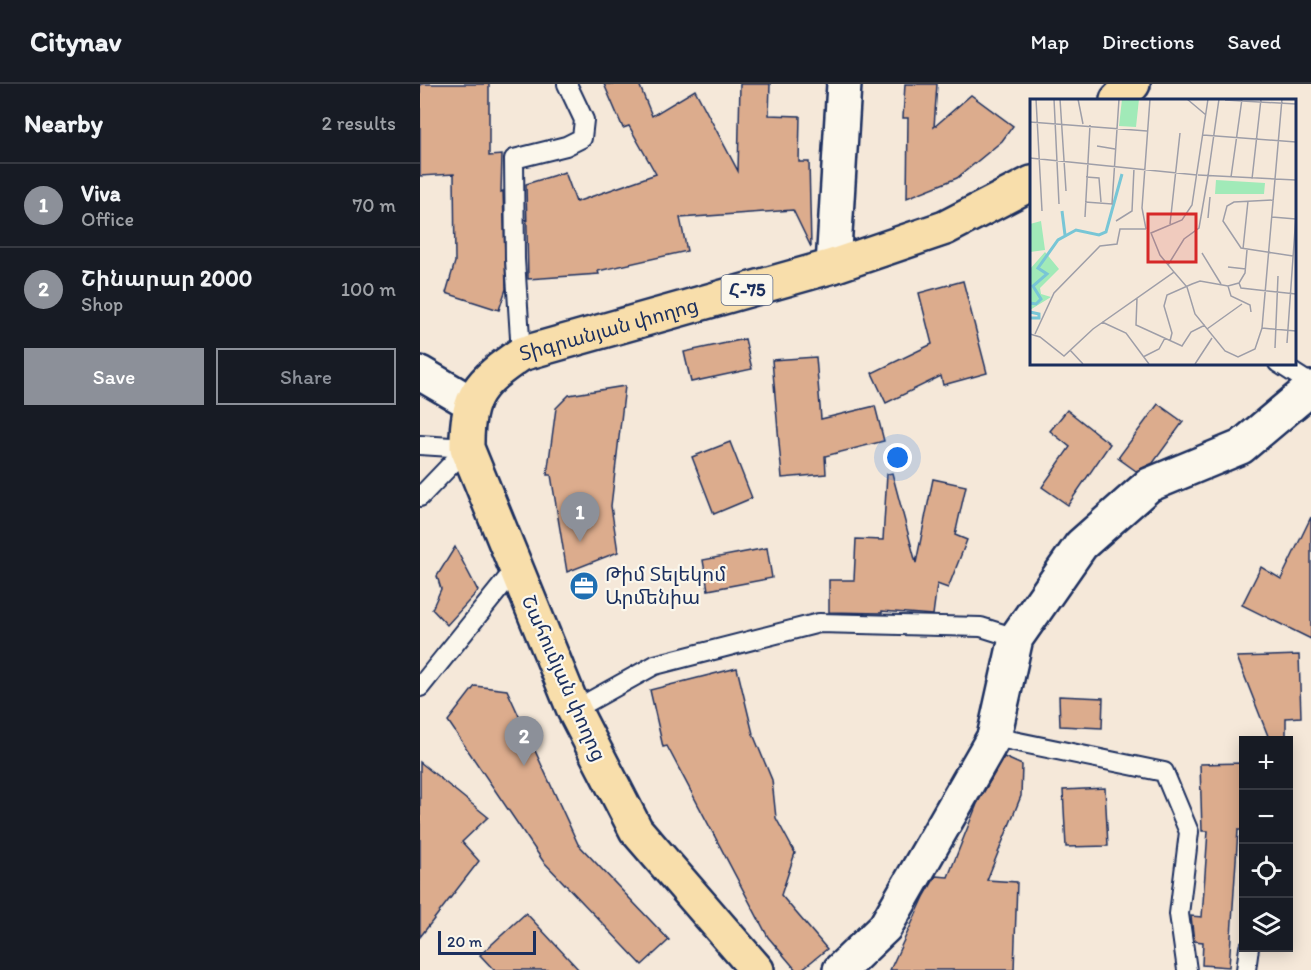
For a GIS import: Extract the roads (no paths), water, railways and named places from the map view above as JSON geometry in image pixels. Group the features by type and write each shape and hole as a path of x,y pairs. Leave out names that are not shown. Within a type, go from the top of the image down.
{"highway":[{"path":"1118,99 1133,84"},
{"name":"Տիգրանյան փողոց","path":"471,403 491,375 521,354 833,266 945,228 1030,184"},
{"name":"Շահումյան փողոց","path":"471,403 466,425 467,448 574,710 636,830 757,970"}],"street":[{"path":"833,266 844,84"},
{"path":"420,373 471,403"},
{"path":"840,970 885,927 994,737 1016,638 1081,545 1149,485 1240,447 1311,386"}],"lane":[{"path":"521,354 515,259 514,159 566,146 582,138 584,120 567,84"},
{"path":"1279,364 1311,386"},
{"path":"420,445 467,448"},
{"path":"420,497 467,448"},
{"path":"420,687 516,568"},
{"path":"574,710 655,665 819,622 981,627 1016,638"},
{"path":"994,737 1164,772 1189,832 1179,914 1187,970"},
{"path":"1246,970 1248,952"}],"place":[{"name":"Viva","path":"580,542"},
{"name":"Թիմ Տելեկոմ Արմենիա","path":"584,586"},
{"name":"Շինարար 2000","path":"524,766"}]}
